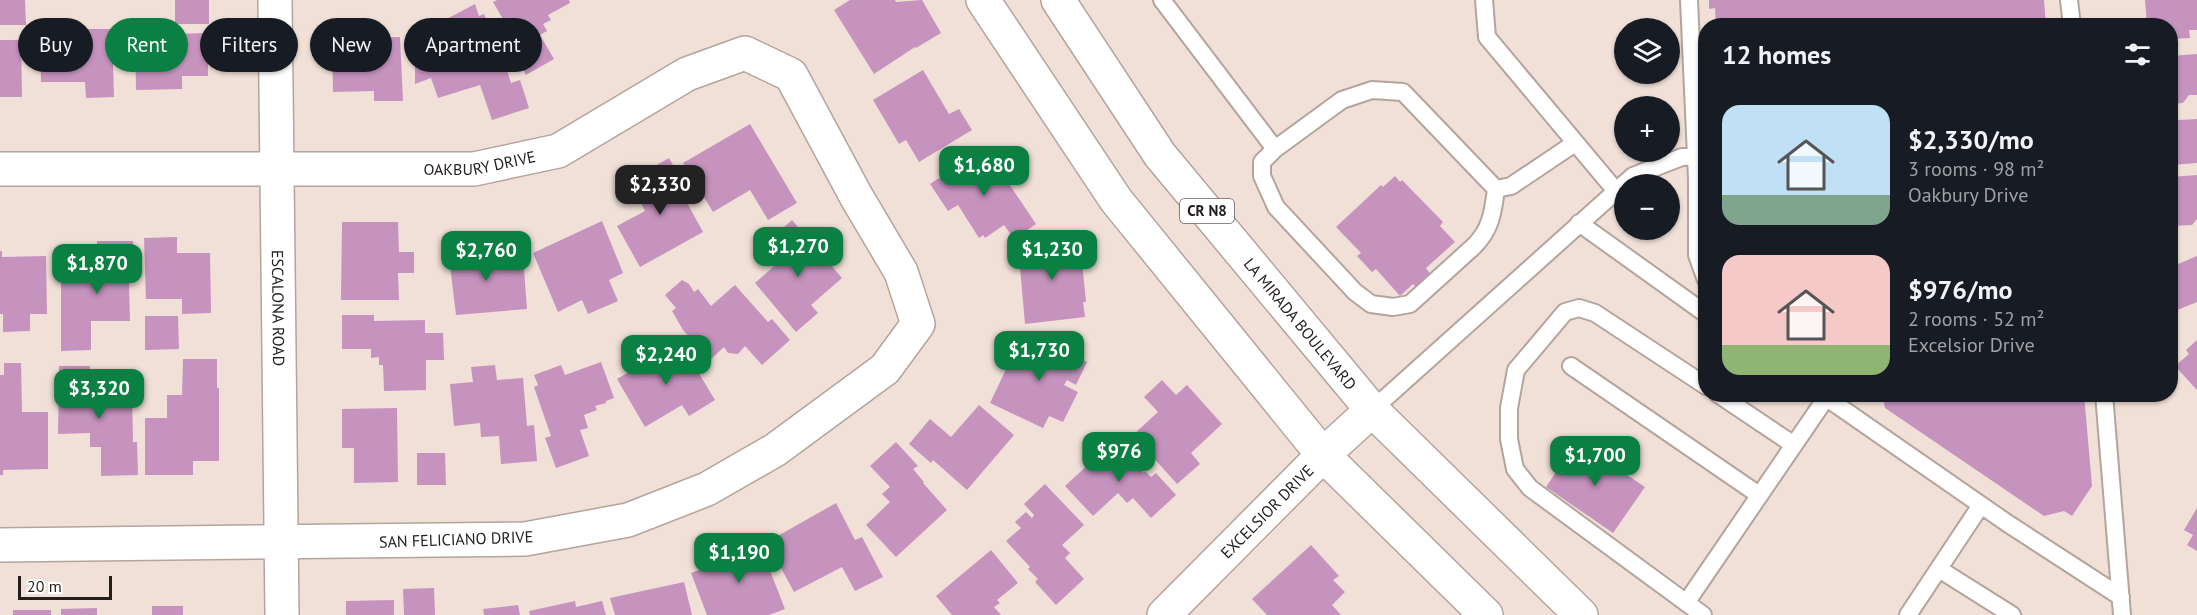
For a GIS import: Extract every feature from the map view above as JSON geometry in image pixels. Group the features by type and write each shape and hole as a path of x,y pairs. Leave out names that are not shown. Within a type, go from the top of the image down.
{"street":[{"name":"ESCALONA ROAD","path":"275,0 282,615"},
{"path":"983,0 1116,200 1323,455 1486,615"},
{"name":"LA MIRADA BOULEVARD","path":"1058,0 1160,155 1372,410 1581,615"},
{"name":"OAKBURY DRIVE","path":"0,169 474,169 558,151 687,74 745,53 791,75 856,196"},
{"name":"SAN FELICIANO DRIVE","path":"0,545 525,539 628,520 707,489 775,450 885,369 918,324 901,272 856,196"},
{"name":"EXCELSIOR DRIVE","path":"1164,615 1323,455 1372,410"}],"lane":[{"path":"1162,0 1275,149"},
{"path":"1484,0 1486,37 1614,189"},
{"path":"1689,0 1698,117"},
{"path":"2069,0 2071,18"},
{"path":"1372,90 1403,92 1496,189 1491,221 1482,239 1410,304 1393,307 1371,304 1355,292 1276,207 1262,176 1262,162 1275,149 1342,100 1372,90"},
{"path":"1496,189 1511,186 1575,143"},
{"path":"1638,174 1682,157 1698,156"},
{"path":"1372,410 1614,193"},
{"path":"1579,223 1698,308"},
{"path":"1698,230 1698,258"},
{"path":"1698,381 1595,313 1579,308 1565,312 1516,370 1509,408 1509,439 1515,469 1530,488 1703,615"},
{"path":"1571,366 1759,495"},
{"path":"1730,402 1794,445"},
{"path":"1686,603 1794,445 1819,402"},
{"path":"1832,402 1981,505 2121,597"},
{"path":"2105,402 2122,615"},
{"path":"1908,615 1981,505"},
{"path":"1939,569 2012,615"}],"building":[{"path":"0,0 25,0 26,18 18,18 18,25 0,25"},
{"path":"175,0 209,0 209,18 200,18 200,24 188,24 188,18 175,18"},
{"path":"497,0 569,0 570,3 548,15 551,20 543,24 547,31 542,34 542,18 502,18 493,2"},
{"path":"850,0 895,0 896,2 922,0 941,33 874,74 834,10"},
{"path":"1709,0 2044,0 2045,18 1716,18 1715,8 1709,9"},
{"path":"2145,0 2197,0 2197,30 2189,30 2190,38 2178,39 2178,18 2146,18"},
{"path":"475,4 479,16 484,14 486,18 448,18"},
{"path":"93,29 105,29 105,72 113,72 114,97 86,98 85,82 41,82 41,72 93,72"},
{"path":"200,33 200,72 208,72 208,76 182,76 182,89 136,90 136,72 188,72 188,34"},
{"path":"392,37 400,37 403,101 374,101 374,91 333,92 333,72 392,72"},
{"path":"542,38 554,59 542,66"},
{"path":"0,40 18,40 18,72 22,72 22,97 0,97"},
{"path":"2197,54 2197,95 2189,95 2183,103 2178,103 2178,55"},
{"path":"923,70 949,114 959,109 972,130 919,162 906,140 899,144 873,100"},
{"path":"415,72 508,72 511,83 520,80 529,108 492,120 480,85 438,98 431,78 415,84"},
{"path":"2197,119 2197,163 2178,164 2178,120"},
{"path":"750,124 797,203 768,220 750,190 713,212 683,163"},
{"path":"985,148 1036,224 1014,239 1004,225 985,238 983,235 979,238 958,205 948,211 930,184"},
{"path":"669,158 685,187 680,190 703,232 640,267 617,226 645,211 641,203 650,199 637,176"},
{"path":"2197,175 2197,219 2192,225 2178,226 2178,176"},
{"path":"1395,176 1400,182 1402,180 1443,222 1440,226 1455,242 1426,268 1431,275 1417,288 1413,284 1400,296 1376,269 1372,272 1357,256 1361,253 1336,227 1381,185 1383,187"},
{"path":"792,220 842,278 811,305 818,313 796,332 755,283 788,254 773,237"},
{"path":"602,221 623,273 609,280 618,301 588,314 582,300 558,312 533,253"},
{"path":"342,222 398,222 399,252 414,252 414,273 398,273 399,300 341,300"},
{"path":"177,237 177,253 210,253 211,313 182,314 182,299 146,299 144,238"},
{"path":"1076,238 1077,251 1081,251 1086,302 1083,302 1085,317 1025,324 1018,245"},
{"path":"97,241 133,241 134,271 131,271 129,285 130,321 91,321 91,350 61,351 61,281 90,281 90,269 97,269"},
{"path":"488,246 489,259 523,256 527,309 456,315 448,249"},
{"path":"0,251 2,251 2,257 46,256 47,314 30,314 30,331 3,332 3,314 0,314"},
{"path":"2197,256 2197,302 2178,310 2178,264"},
{"path":"682,280 689,284 694,292 698,289 711,306 735,285 768,322 772,319 790,340 762,365 745,346 738,354 728,353 724,347 710,360 683,330 672,311 676,308 665,295"},
{"path":"342,315 374,315 374,321 425,320 425,333 443,333 444,360 426,360 426,390 384,391 383,365 379,365 379,357 371,358 371,349 342,349"},
{"path":"145,316 178,316 179,349 145,350"},
{"path":"1025,334 1029,336 1030,334 1087,362 1076,385 1067,380 1064,385 1078,392 1063,422 1049,416 1043,428 990,403 1009,363 1015,366 1018,363 1013,360"},
{"path":"2197,340 2197,390 2178,369 2178,363 2189,354 2186,350"},
{"path":"680,342 715,400 689,416 682,405 645,427 617,379"},
{"path":"183,359 217,359 219,461 193,461 193,475 145,475 145,418 167,418 167,395 182,395"},
{"path":"601,362 614,398 595,406 597,410 584,415 588,428 580,430 589,456 556,468 545,438 551,436 534,387 538,385 534,375 561,365 565,375"},
{"path":"4,363 21,363 22,412 48,412 48,469 3,470 3,475 0,475 0,375 4,375"},
{"path":"495,365 497,380 523,378 527,426 534,425 537,461 501,464 499,436 481,437 480,423 454,426 450,384 473,382 471,367"},
{"path":"59,366 90,366 90,392 132,392 133,442 137,442 138,475 101,476 101,447 90,447 90,433 58,434"},
{"path":"1162,380 1176,395 1187,385 1222,424 1191,453 1200,464 1177,484 1133,435 1158,412 1144,397"},
{"path":"1884,402 2085,402 2092,486 2072,516 2064,511 2044,516 1885,408"},
{"path":"979,405 1014,435 967,490 933,460 931,463 909,444 930,419 951,437"},
{"path":"397,408 398,482 354,483 354,448 342,448 342,409"},
{"path":"1115,440 1144,473 1145,471 1151,477 1156,473 1176,495 1151,518 1133,498 1127,503 1118,493 1093,516 1065,486"},
{"path":"1577,441 1645,487 1613,533 1546,487"},
{"path":"896,442 918,466 913,469 947,510 896,557 866,525 890,502 882,494 890,487 870,466"},
{"path":"417,453 445,453 446,485 417,485"},
{"path":"1045,484 1084,525 1062,545 1070,553 1065,558 1084,579 1056,605 1035,582 1038,579 1028,569 1030,567 1006,541 1021,528 1015,522 1026,512 1032,518 1034,515 1024,504"},
{"path":"836,503 855,540 862,537 883,577 855,591 842,567 794,592 767,542"},
{"path":"2197,508 2197,551 2187,545 2193,535 2184,530"},
{"path":"758,540 785,609 769,615 707,615 691,573 716,564 713,558"},
{"path":"1311,545 1339,576 1333,580 1345,592 1332,605 1341,615 1267,615 1252,599"},
{"path":"991,550 1018,583 997,600 1000,603 994,607 1001,615 952,615 936,596"},
{"path":"684,582 692,615 615,615 610,598"},
{"path":"434,588 435,615 404,615 403,589"},
{"path":"394,600 394,615 346,615 346,601"},
{"path":"575,601 576,607 602,601 606,615 530,615 529,611"},
{"path":"518,605 520,615 484,615 483,609"},
{"path":"152,606 183,606 183,615 152,615"},
{"path":"97,608 97,615 61,615 61,609"},
{"path":"13,610 51,610 51,615 13,615"}]}
